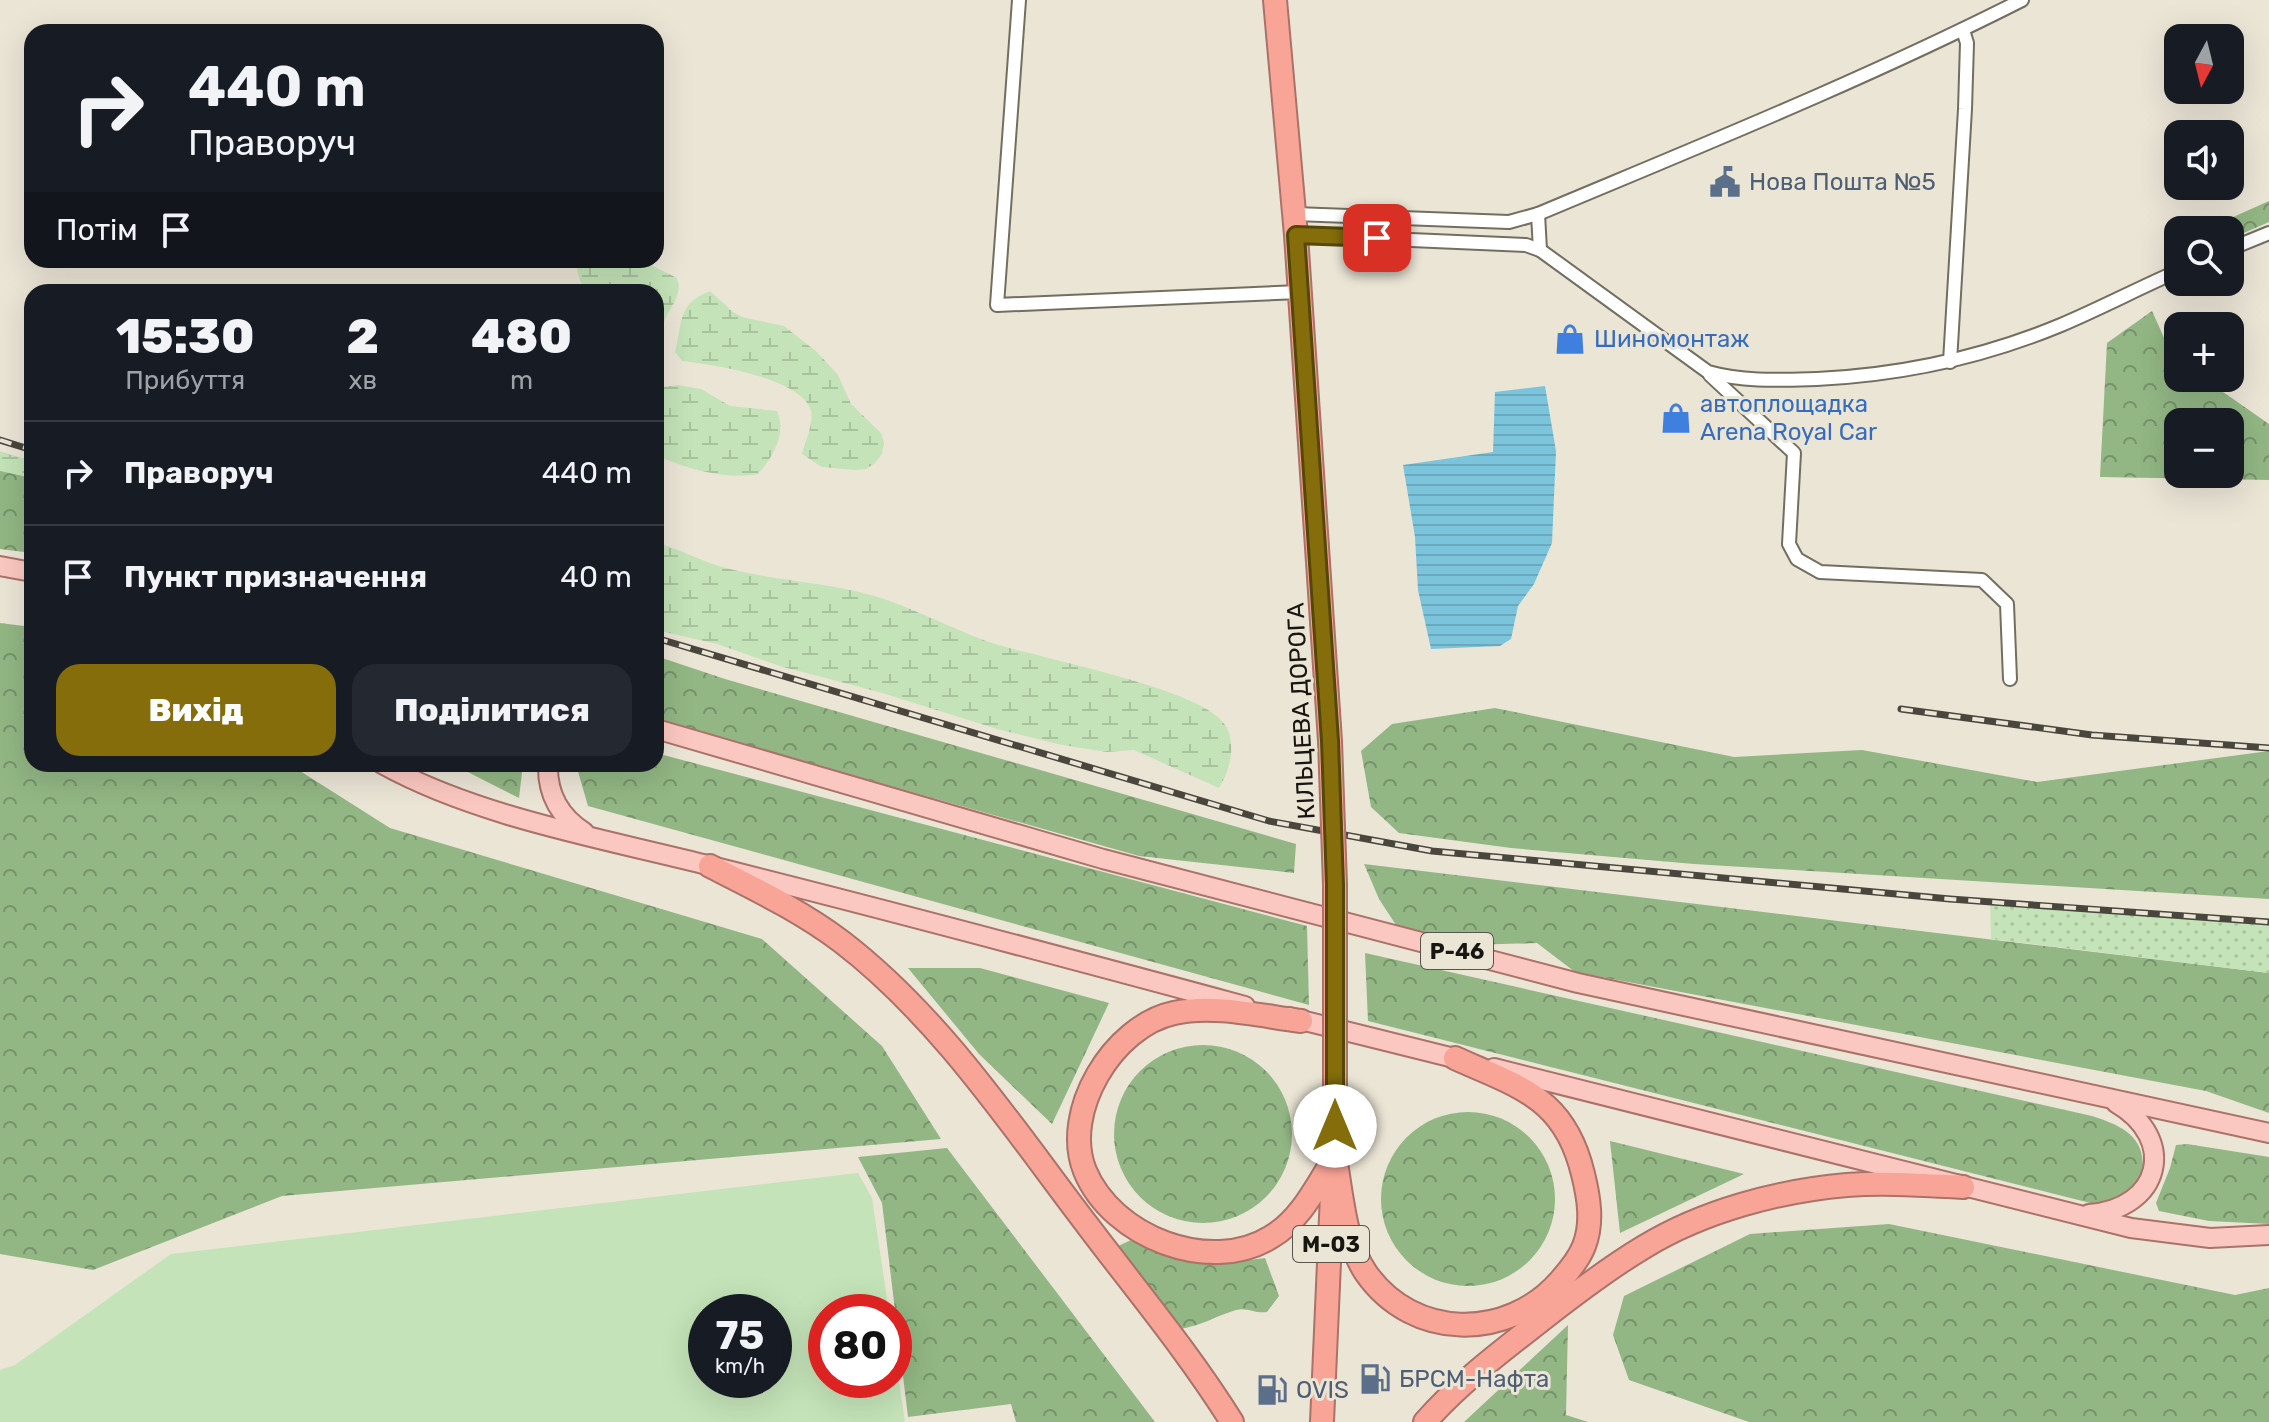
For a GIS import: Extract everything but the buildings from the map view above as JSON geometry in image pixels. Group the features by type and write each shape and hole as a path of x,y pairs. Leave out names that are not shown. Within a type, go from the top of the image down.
{"highway":[{"name":"КІЛЬЦЕВА ДОРОГА","path":"1275,0 1296,224 1330,741 1335,885 1335,1157 1322,1422"},
{"path":"710,866 826,931 867,963 926,1021 988,1096 1187,1354 1232,1422"},
{"path":"1301,1021 1196,1011 1173,1013 1142,1026 1116,1047 1093,1085 1081,1128 1082,1162 1099,1195 1130,1223 1171,1246 1202,1252 1249,1247 1281,1231 1299,1213 1335,1157"},
{"path":"1335,1157 1354,1249 1366,1272 1390,1298 1426,1319 1448,1325 1471,1326 1508,1319 1542,1299 1570,1270 1584,1246 1589,1205 1578,1157 1566,1130 1544,1104 1455,1058"},
{"path":"1425,1422 1485,1364 1557,1308 1644,1247 1672,1232 1740,1206 1818,1188 1885,1184 1963,1187"}],"main road":[{"path":"0,566 24,570"},
{"name":"Р-46","path":"664,731 1103,859 1563,979 2269,1133"},
{"path":"399,772 447,795 593,837 1301,1021 2070,1214 2210,1238 2269,1235"},
{"path":"549,772 550,787 559,809 574,826 593,837"},
{"path":"2070,1214 2105,1213 2130,1203 2142,1193 2153,1166 2151,1139 2136,1118 2115,1103 2090,1093"}],"street":[{"path":"1019,0 997,305 1299,292"},
{"path":"1296,224 1509,222 1538,214 1791,107 1963,30 2022,0"},
{"path":"1950,362 1965,109 1967,43 1963,30"},
{"path":"1538,214 1540,250"},
{"path":"1296,224 1500,242 1540,250 1708,372 1794,453 1789,544 1797,559 1820,572 1982,580 2007,604 2010,679"},
{"path":"2244,243 2269,233"},
{"path":"1708,372 1754,380 1859,377 1950,362 2059,326 2164,277"}],"green space":[{"path":"2269,201 2269,222 2244,233 2244,216 2235,216"},
{"path":"657,268 677,278 677,296 664,323 664,284 582,284 577,269"},
{"path":"710,291 733,312 742,317 784,326 817,352 838,375 851,404 881,433 884,443 882,454 875,463 866,469 855,470 822,467 802,454 812,416 804,400 791,390 754,375 682,361 675,352 683,316 691,302"},
{"path":"2152,311 2164,338 2164,392 2223,392 2269,424 2269,480 2244,480 2244,408 2164,408 2164,478 2100,477 2107,343"},
{"path":"678,385 701,389 730,406 777,411 780,428 777,444 758,474 732,476 706,472 664,458 664,387"},
{"path":"0,452 24,459 24,552 0,549"},
{"path":"0,452 24,459 24,476 0,471"},
{"path":"664,545 730,569 874,596 986,641 1152,686 1211,711 1229,733 1231,757 1219,788 1134,750 1107,752 997,729 879,692 783,667 717,644 664,632"},
{"path":"0,623 24,626 24,772 302,772 390,828 762,939 882,1046 941,1139 282,1196 93,1270 0,1254"},
{"path":"664,659 1296,844 1294,873 1139,856 664,722"},
{"path":"1495,708 1734,757 1862,750 2037,782 2269,751 2269,899 1694,864 1511,848 1399,833 1371,807 1361,751 1392,724"},
{"path":"664,755 1307,926 1309,1005 588,806 578,772 664,772"},
{"path":"468,772 522,772 519,798"},
{"path":"1364,864 2269,973 2269,1113 2206,1091 1575,972 1537,943 1468,945 1396,925 1379,899"},
{"path":"1990,901 2269,922 2269,973 1991,939"},
{"path":"1365,953 2092,1116 2118,1126 2134,1139 2142,1158 2141,1187 2102,1206 1368,1021"},
{"path":"908,968 980,968 1109,1003 1052,1124 979,1054"},
{"path":"1203,1045 1237,1051 1266,1071 1286,1100 1292,1134 1286,1168 1266,1197 1237,1217 1203,1223 1169,1217 1140,1197 1120,1168 1114,1134 1120,1100 1140,1071 1169,1051"},
{"path":"1468,1112 1501,1119 1530,1137 1548,1166 1555,1199 1548,1232 1530,1261 1501,1279 1468,1286 1435,1279 1406,1261 1388,1232 1381,1199 1388,1166 1406,1137 1435,1119"},
{"path":"1610,1141 1744,1174 1620,1233"},
{"path":"2176,1145 2269,1157 2269,1224 2209,1221 2159,1211 2156,1203"},
{"path":"947,1148 1155,1422 1016,1422 1011,1404 908,1417 906,1398 912,1398 912,1294 893,1294 882,1203 858,1157"},
{"path":"858,1173 872,1198 886,1294 808,1294 808,1398 901,1398 905,1422 0,1422 0,1370 15,1365 171,1254"},
{"path":"1889,1224 2235,1295 2269,1288 2269,1422 1749,1422 1629,1380 1613,1335 1624,1296 1750,1234"},
{"path":"1131,1240 1167,1255 1196,1262 1265,1258 1279,1296 1267,1312 1236,1310 1180,1329 1114,1248"},
{"path":"1568,1325 1566,1415 1588,1422 1464,1422"}],"water":[{"path":"1545,386 1556,451 1552,543 1534,584 1518,606 1511,639 1500,646 1431,649 1418,590 1415,537 1403,465 1493,452 1495,392"}],"railway":[{"path":"0,440 24,448"},
{"path":"664,640 1269,821 1432,851 1950,899 2269,922"},
{"path":"1901,709 2092,735 2269,748"}],"place":[{"name":"Нова Пошта №5","path":"1725,182"},
{"name":"Шиномонтаж","path":"1570,339"},
{"name":"автоплощадка Arena Royal Car","path":"1676,418"},
{"name":"БРСМ-Нафта","path":"1375,1379"},
{"name":"OVIS","path":"1272,1390"}],"route":[{"path":"1335,1126 1335,885 1330,741 1296,235 1377,238"}]}
